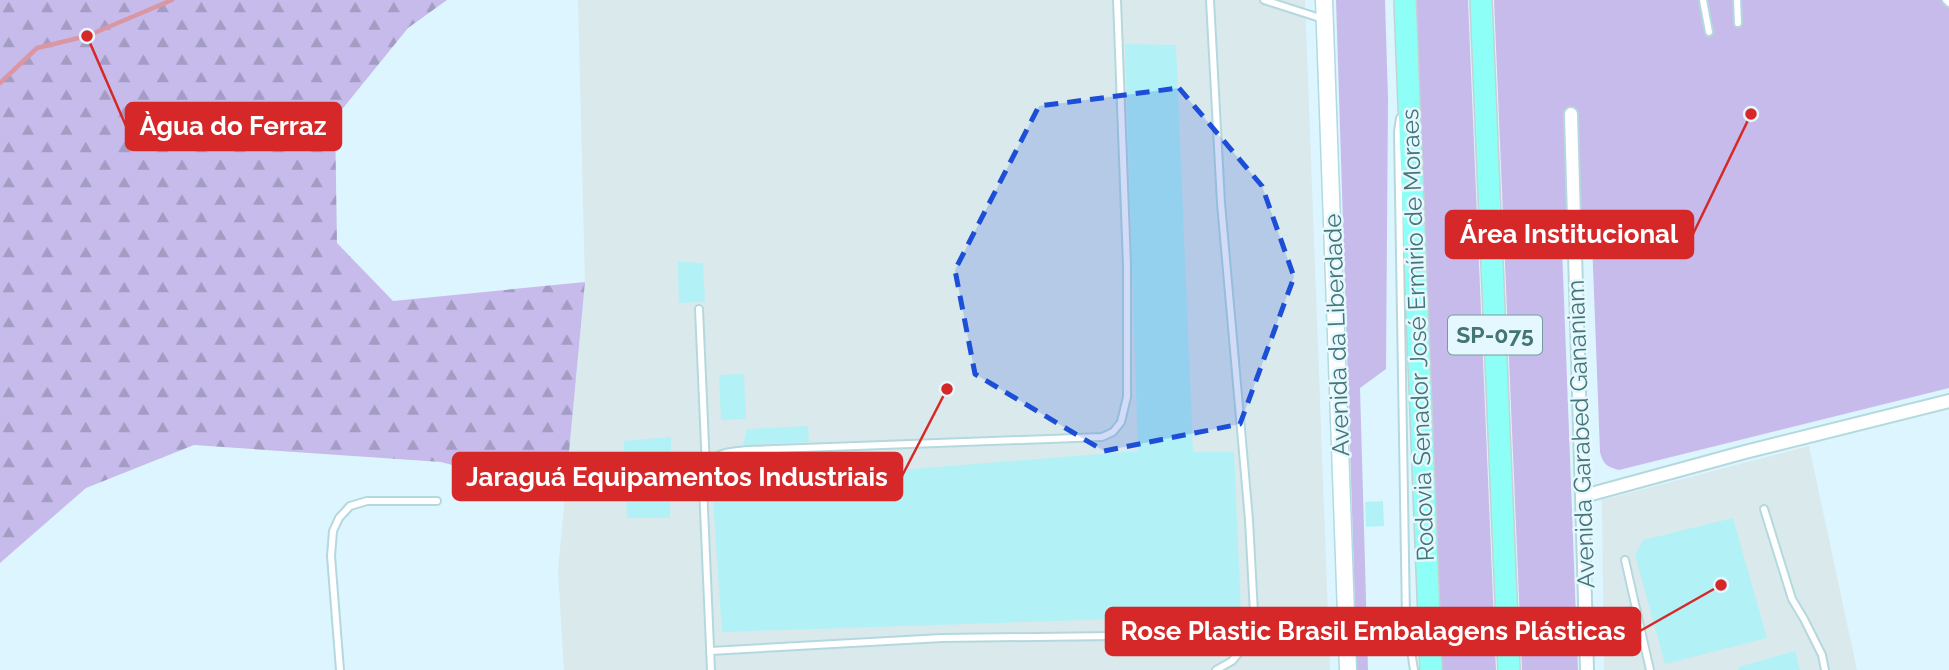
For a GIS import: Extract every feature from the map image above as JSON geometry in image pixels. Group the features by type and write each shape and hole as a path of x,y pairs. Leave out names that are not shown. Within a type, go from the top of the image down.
{"highway":[{"name":"Rodovia Senador José Ermírio de Moraes","path":"1405,0 1430,670"},
{"name":"SP-075","path":"1481,0 1509,670"}],"street":[{"name":"Avenida da Liberdade","path":"1324,0 1348,670"},
{"name":"Avenida Garabed Gananiam","path":"1571,114 1587,670"},
{"path":"1584,496 1949,401"}],"lane":[{"path":"706,470 712,459 720,453 747,450 1102,437 1113,432 1121,422 1127,397 1127,265 1117,0"},
{"path":"1210,0 1221,203 1247,493 1254,613 1245,645 1233,661 1216,670"},
{"path":"1265,0 1325,19"},
{"path":"1703,0 1709,32"},
{"path":"1737,0 1738,23"},
{"path":"1407,64 1398,132 1406,619 1414,670"},
{"path":"699,309 711,670"},
{"path":"340,670 331,556 333,531 339,518 350,506 367,501 437,502"},
{"path":"1764,509 1791,599 1822,655 1825,670"},
{"path":"1625,560 1650,670"},
{"path":"1586,614 1637,611"},
{"path":"710,651 942,638 1114,636"}],"highlighted area":[{"path":"1179,88 1262,186 1294,277 1240,424 1104,451 975,374 955,270 1039,106"}],"shaded area":[{"path":"578,0 1305,0 1330,670 564,670 558,571 585,282"},
{"path":"1809,446 1857,670 1604,670 1602,500"}],"green space":[{"path":"0,0 447,0 408,28 335,118 337,243 393,301 585,282 565,495 441,462 194,445 86,488 0,563"},
{"path":"1336,0 1385,0 1388,99 1386,369 1360,388 1368,670 1357,670"},
{"path":"1413,0 1468,0 1496,670 1440,670"},
{"path":"1494,0 1949,0 1949,388 1619,470 1611,468 1604,462 1600,452 1592,240 1562,247 1578,670 1522,670"}],"building":[{"path":"1125,44 1176,45 1193,452 1234,452 1242,637 1144,651 1144,618 722,632 712,485 1138,451"},
{"path":"678,262 703,263 705,302 679,303"},
{"path":"744,374 746,419 721,420 719,375"},
{"path":"808,426 809,442 743,445 747,429"},
{"path":"671,437 670,518 627,518 624,441"},
{"path":"1383,501 1384,526 1366,527 1365,502"},
{"path":"1733,518 1767,638 1665,664 1635,555 1643,540"},
{"path":"1795,651 1800,670 1739,670 1738,667"}],"waterway":[{"path":"0,83 37,48 87,36 172,0"}],"place":[{"name":"Àgua do Ferraz","path":"87,36"},
{"name":"Área Institucional","path":"1751,114"},
{"name":"Jaraguá Equipamentos Industriais","path":"947,389"},
{"name":"Rose Plastic Brasil Embalagens Plásticas","path":"1721,585"}]}
